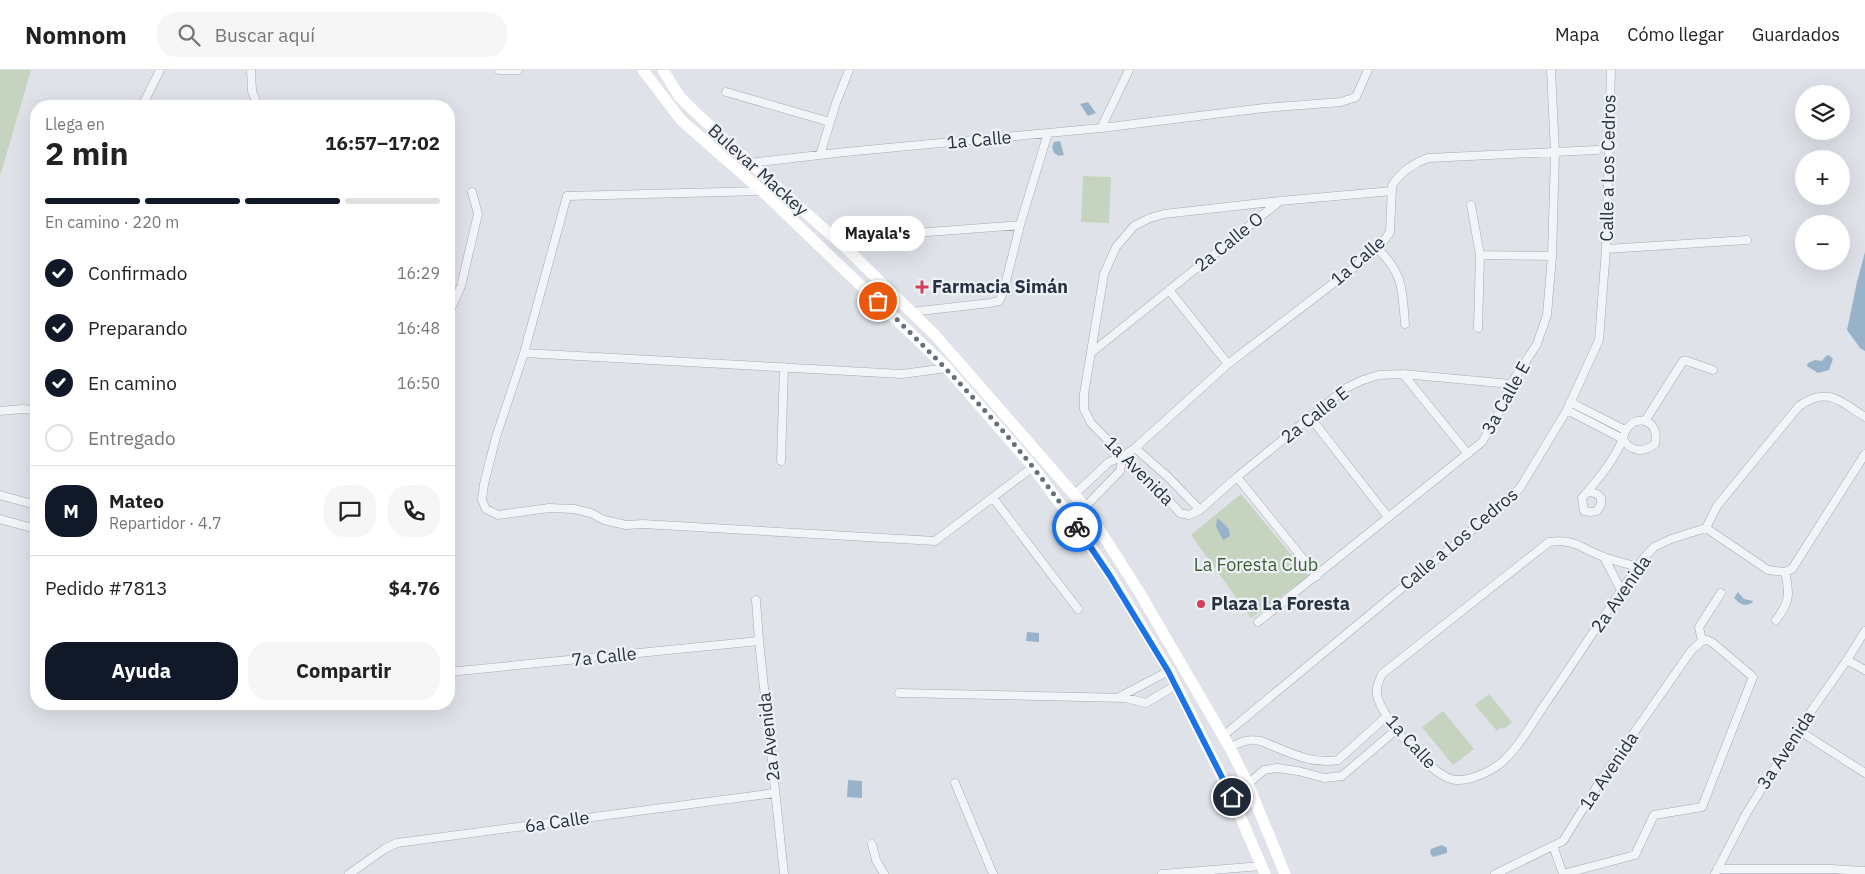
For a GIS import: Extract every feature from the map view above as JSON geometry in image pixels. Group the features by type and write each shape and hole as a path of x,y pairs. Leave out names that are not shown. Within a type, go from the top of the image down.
{"main road":[{"name":"Bulevar Mackey","path":"643,70 680,120 762,191 947,368 1033,467 1110,576 1176,685 1232,797 1263,870"},
{"name":"Bulevar Mackey","path":"663,70 679,96 750,163 849,251 935,335 1075,494 1138,590 1230,748 1248,784 1284,874"},
{"path":"1168,671 1176,667 1187,682 1191,683"}],"street":[{"path":"145,100 160,70"},
{"path":"251,70 252,91 256,100"},
{"path":"499,70 518,70"},
{"path":"820,155 849,70"},
{"path":"1101,128 1129,70"},
{"name":"1a Calle","path":"750,163 1101,128 1264,108 1341,102 1356,97 1368,70"},
{"name":"3a Calle E","path":"1258,622 1482,442 1497,417 1511,384 1537,344 1547,315 1552,256 1555,153 1551,70"},
{"name":"Calle a Los Cedros","path":"1223,736 1482,522 1520,488 1568,406 1599,340 1606,249 1611,70"},
{"path":"726,92 830,122"},
{"path":"911,312 998,301 1004,293 1020,225 1048,133"},
{"path":"1392,191 1395,181 1420,161 1428,158 1597,150"},
{"path":"762,191 567,196 524,353 496,437 484,484 482,500 486,509 498,515 549,508 574,509 591,513 604,520 626,525 643,524 936,541 1033,467"},
{"name":"1a Calle","path":"1075,494 1109,462 1135,448 1228,364 1378,248 1390,232 1392,191"},
{"name":"2a Calle O","path":"1091,353 1280,201 1392,191"},
{"path":"455,299 461,286 478,214 472,192"},
{"name":"1a Avenida","path":"1135,448 1168,477 1200,510 1189,515 1180,513 1156,486 1091,423 1084,409 1084,394 1104,274 1116,247 1134,226 1164,214 1280,201"},
{"path":"1471,204 1480,255 1478,328"},
{"path":"862,237 1020,225"},
{"path":"1606,249 1747,240"},
{"path":"1378,248 1391,262 1399,278 1402,288 1405,324"},
{"path":"1480,255 1552,256"},
{"path":"1169,290 1228,364"},
{"path":"524,353 902,374 947,368"},
{"path":"1644,421 1680,364 1688,361 1713,370"},
{"path":"781,461 784,368"},
{"path":"1403,374 1468,454"},
{"name":"2a Calle E","path":"1200,510 1237,477 1346,388 1363,380 1379,375 1403,374 1511,384"},
{"path":"1865,417 1846,404 1827,395 1811,397 1799,406 1717,506 1706,528 1768,570 1785,572 1792,569 1865,454"},
{"path":"1568,406 1625,430"},
{"path":"1568,406 1623,439 1627,446 1633,450 1648,449 1655,444 1657,436 1655,429 1650,423 1644,421 1635,422 1625,430 1623,439 1610,462 1588,491"},
{"path":"0,411 30,410"},
{"path":"1310,418 1388,517"},
{"path":"1085,507 1120,470 1123,456"},
{"path":"1237,477 1316,576"},
{"path":"0,494 30,503"},
{"path":"994,498 1078,609"},
{"path":"0,519 30,527"},
{"name":"2a Avenida","path":"1461,780 1494,768 1506,759 1638,567 1654,547 1671,539 1706,528"},
{"name":"1a Calle","path":"1461,780 1451,779 1437,772 1396,730 1386,717 1377,695 1378,682 1382,674 1549,542 1563,540 1604,557"},
{"path":"1604,557 1638,567"},
{"path":"1604,557 1622,592"},
{"path":"1776,620 1786,607 1788,591 1785,572"},
{"path":"1553,846 1563,874 1635,855 1654,815 1702,807 1753,677 1713,643 1707,640 1702,641 1698,628 1721,593"},
{"name":"2a Avenida","path":"756,600 784,874"},
{"name":"3a Avenida","path":"1716,871 1746,814 1798,730 1865,631"},
{"name":"7a Calle","path":"455,671 759,641"},
{"name":"1a Avenida","path":"1495,874 1506,872 1563,841 1612,764 1691,651 1702,641"},
{"path":"1847,660 1865,670"},
{"path":"1118,698 1168,671"},
{"path":"898,694 1126,698 1146,703 1176,685"},
{"path":"1230,748 1241,740 1261,741 1311,760 1328,762 1338,760 1386,717"},
{"path":"1248,784 1264,770 1277,768 1324,778 1342,776 1396,730"},
{"path":"1798,730 1865,773"},
{"path":"955,784 993,874"},
{"name":"6a Calle","path":"349,874 386,848 397,843 775,793"},
{"path":"872,844 876,860 884,874"},
{"path":"1716,871 1831,869 1865,871"},
{"path":"1162,874 1263,870"}],"green space":[{"path":"0,70 31,70 0,176"},
{"path":"1083,176 1111,177 1109,223 1081,222"},
{"name":"La Foresta Club","path":"1241,494 1309,576 1251,618 1191,535"},
{"path":"1489,694 1512,722 1504,729 1502,727 1497,731 1475,705"},
{"path":"1443,711 1474,749 1453,765 1422,727"}],"water":[{"path":"1088,102 1096,113 1088,116 1080,104"},
{"path":"1060,141 1064,155 1059,156 1054,153 1052,147 1054,142"},
{"path":"1865,252 1865,351 1860,348 1847,330"},
{"path":"1829,355 1833,359 1829,370 1818,373 1807,366 1808,363 1815,360 1822,361"},
{"path":"1217,519 1229,529 1230,536 1223,540 1216,526"},
{"path":"1738,592 1744,599 1753,601 1752,603 1744,605 1738,602 1734,598"},
{"path":"1027,632 1039,633 1039,642 1026,641"},
{"path":"848,780 862,781 862,798 847,797"},
{"path":"1442,845 1447,848 1447,853 1433,857 1430,853 1431,849"}],"way so far":[{"path":"878,301 947,368 1033,467 1077,527"}],"place":[{"name":"Farmacia Simán","path":"922,287"},
{"name":"Mayala's","path":"878,301"},
{"name":"Plaza La Foresta","path":"1201,604"}],"route":[{"path":"1077,527 1110,576 1168,671 1232,797"}]}
